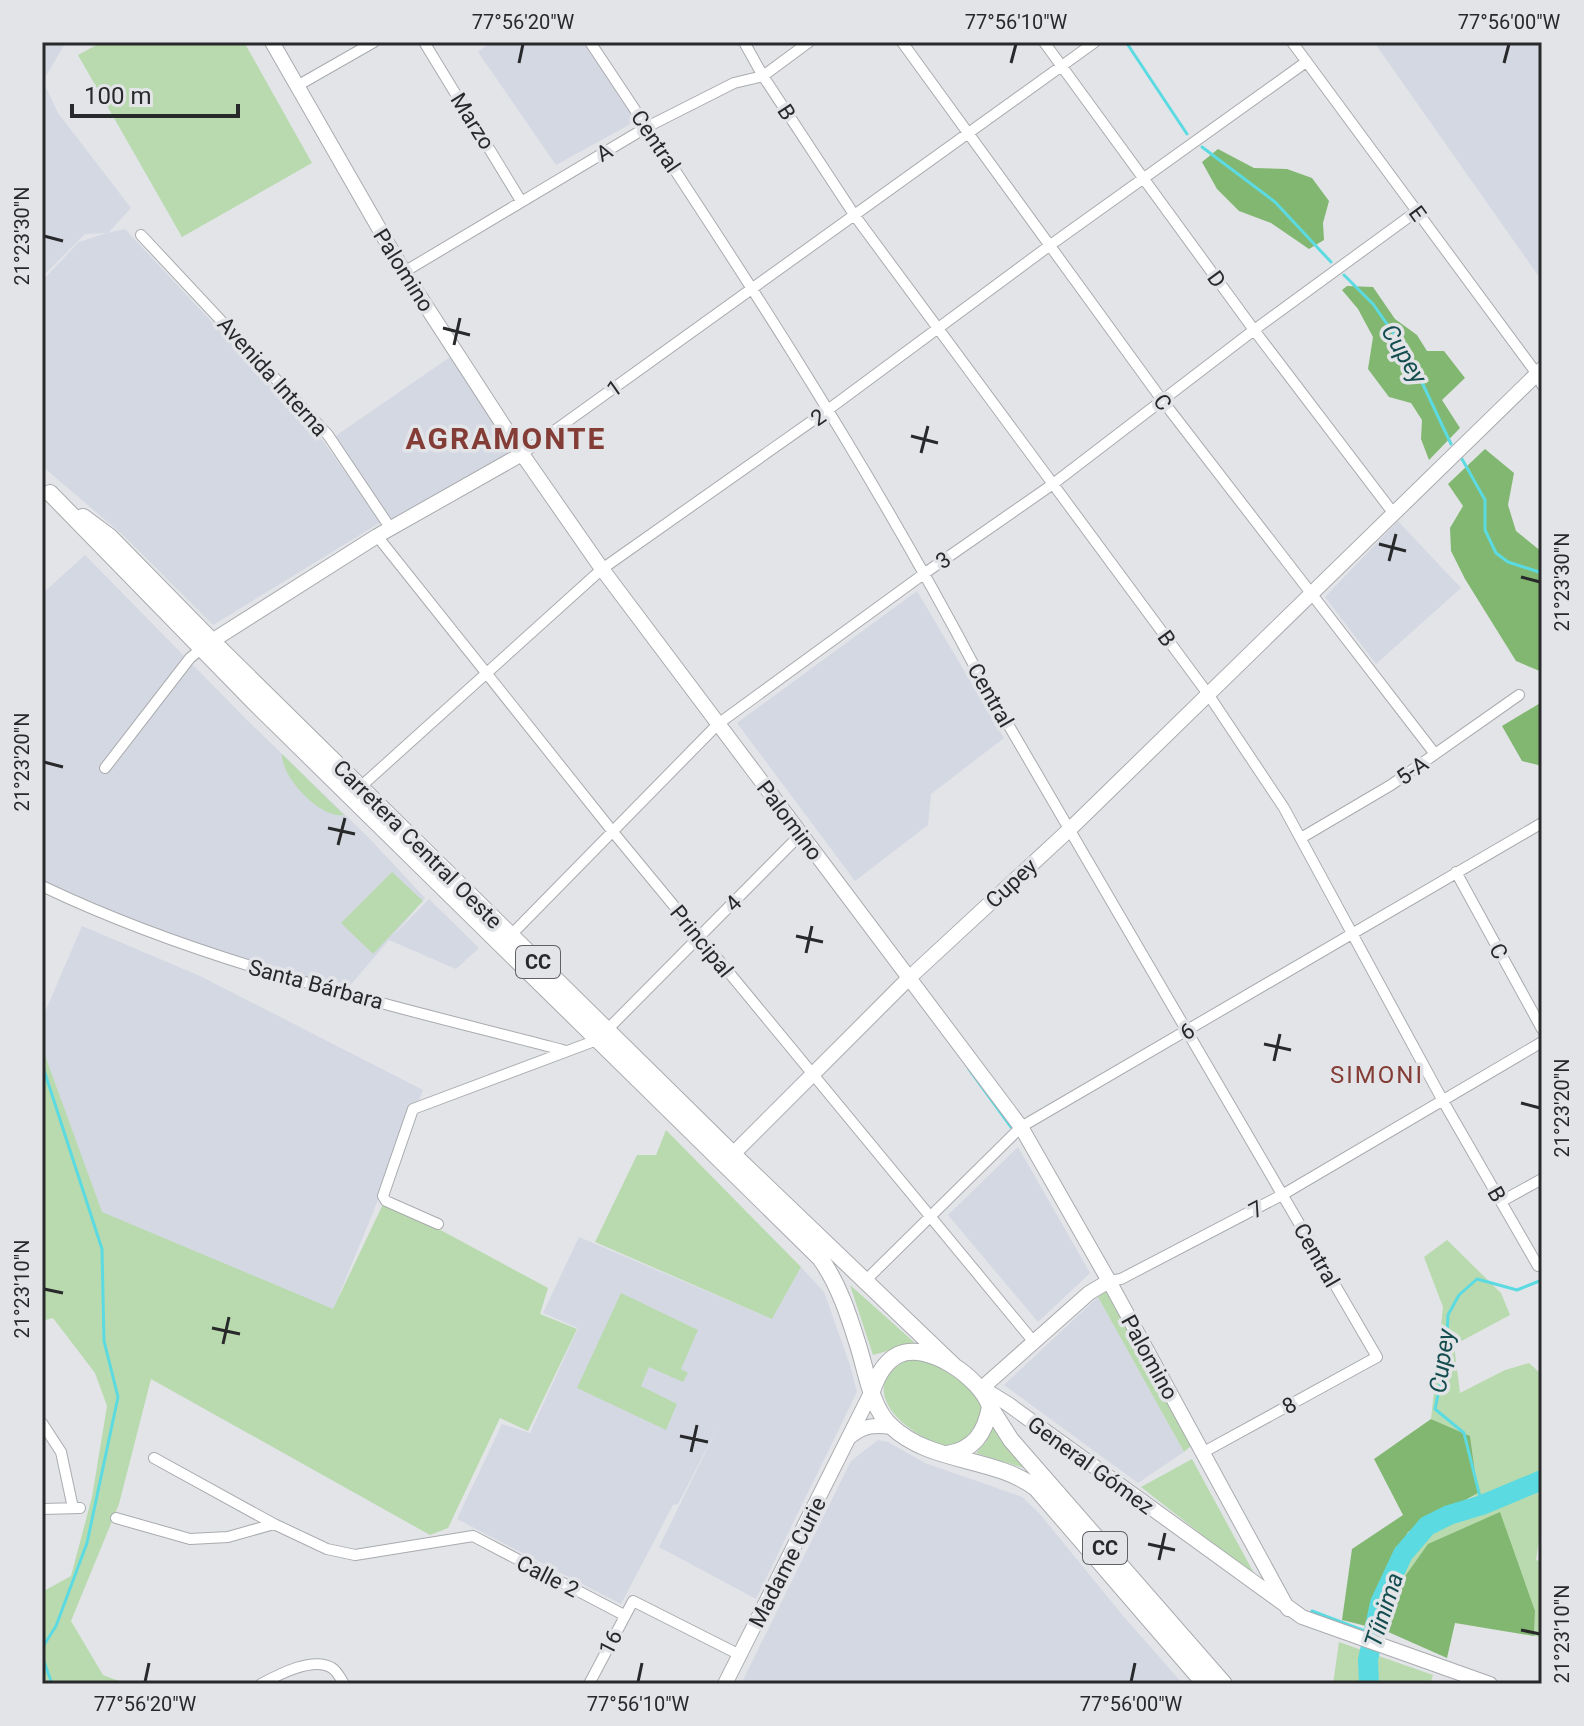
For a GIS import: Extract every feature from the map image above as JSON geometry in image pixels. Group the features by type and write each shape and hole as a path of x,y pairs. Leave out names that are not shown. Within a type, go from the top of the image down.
{"main road":[{"name":"Carretera Central Oeste","path":"45,489 728,1159 820,1258 831,1274 872,1391"},
{"name":"Carretera Central Oeste","path":"728,1159 865,1281 955,1367"},
{"name":"CC","path":"897,1355 915,1352 929,1355 955,1367 982,1388 1011,1440 1224,1684"},
{"path":"864,1363 897,1355"},
{"path":"872,1391 886,1363 897,1355"},
{"name":"CC","path":"872,1391 892,1427 923,1447 1020,1477 1036,1488 1205,1684"},
{"path":"947,1454 958,1452 976,1441 987,1421 990,1407"}],"street":[{"name":"Palomino","path":"272,42 404,272 522,454 602,569 1021,1127 1288,1609"},
{"path":"297,86 374,42"},
{"name":"Marzo","path":"424,42 521,201"},
{"name":"Central","path":"590,42 754,289 829,409 925,573 977,671 1377,1357"},
{"name":"B","path":"744,42 855,216 1208,694 1284,808 1443,1101 1538,1266"},
{"name":"A","path":"404,272 647,127 734,83 763,76 809,42"},
{"name":"C","path":"902,42 1162,400 1435,754"},
{"name":"D","path":"1044,42 1254,330 1394,514"},
{"name":"1","path":"105,768 190,658 206,645 377,536 522,454 1095,42"},
{"name":"E","path":"1292,42 1540,376"},
{"name":"2","path":"355,792 602,569 829,409 1306,62"},
{"name":"3","path":"506,941 718,724 1053,484 1254,330 1417,211"},
{"name":"Avenida Interna","path":"141,235 328,435 391,529"},
{"name":"Cupey","path":"728,1159 909,978 1070,829 1540,376"},
{"name":"Principal","path":"377,536 613,832 1033,1341"},
{"name":"5-A","path":"1301,838 1391,785 1519,695"},
{"name":"6","path":"865,1281 1021,1127 1542,823"},
{"name":"4","path":"602,1035 801,834"},
{"name":"C","path":"1456,872 1542,1029"},
{"name":"Santa Bárbara","path":"42,886 89,908 222,958 565,1051"},
{"path":"438,1224 386,1201 383,1196 413,1109 602,1035"},
{"name":"7","path":"982,1388 1089,1293 1282,1195 1542,1042"},
{"path":"1502,1201 1542,1179"},
{"name":"8","path":"1202,1453 1377,1357"},
{"name":"General Gómez","path":"982,1388 1288,1609 1317,1624 1472,1681"},
{"name":"Madame Curie","path":"725,1684 872,1391"},
{"path":"42,1423 61,1452 76,1508 42,1509"},
{"path":"848,1439 862,1427 892,1427"},
{"path":"154,1458 274,1524"},
{"path":"116,1518 190,1539 228,1537 274,1524"},
{"name":"Calle 2","path":"274,1524 327,1549 355,1555 473,1536 624,1615"},
{"name":"16","path":"589,1684 633,1601 740,1655"},
{"path":"261,1684 302,1667 319,1664 333,1668 344,1684"},
{"path":"1472,1681 1490,1684"}],"shaded area":[{"path":"42,42 66,42 43,81 58,113 131,208 108,233 125,229 323,441 381,522 213,625 123,535 42,466 42,281 79,242 107,233 85,234 42,277"},
{"path":"491,42 583,42 636,121 556,165 478,52"},
{"path":"1374,42 1542,42 1542,281"},
{"path":"456,353 522,454 391,529 331,439"},
{"path":"1398,521 1461,588 1376,664 1325,597"},
{"path":"85,555 246,719 369,838 425,898 392,937 429,899 479,948 456,969 389,940 347,989 228,954 90,905 42,880 42,594"},
{"path":"917,591 1004,738 931,794 928,825 855,881 737,723"},
{"path":"82,926 200,976 423,1090 333,1310 101,1212 42,1047 42,1019"},
{"path":"1018,1147 1090,1273 1038,1322 948,1215"},
{"path":"579,1237 772,1319 801,1267 824,1292 857,1392 756,1599 659,1547 722,1419 621,1604 457,1519 502,1424 530,1433 578,1328 543,1313"},
{"path":"1098,1297 1184,1452 1138,1483 1004,1385"},
{"path":"878,1440 888,1442 925,1463 1022,1497 1039,1513 1183,1684 741,1684 851,1461"}],"green space":[{"path":"102,42 244,42 312,163 182,237 78,55"},
{"path":"1218,149 1254,168 1287,169 1312,178 1329,201 1323,223 1324,240 1309,249 1271,223 1239,211 1217,189 1202,162"},
{"path":"1347,286 1373,287 1395,319 1417,335 1427,351 1444,351 1465,378 1442,400 1460,428 1429,460 1421,439 1422,420 1411,403 1389,397 1368,369 1373,337 1358,309 1342,290"},
{"path":"1485,449 1514,473 1508,505 1516,531 1542,552 1542,672 1516,661 1451,551 1450,528 1463,506 1448,484"},
{"path":"1542,702 1542,766 1522,761 1502,726"},
{"path":"282,754 344,815 324,810 304,795 288,774"},
{"path":"392,872 423,901 373,954 341,923"},
{"path":"42,1047 102,1212 333,1309 385,1200 548,1288 540,1314 577,1329 528,1431 500,1418 448,1528 430,1535 151,1379 119,1504 71,1621 103,1675 127,1684 42,1684 42,1592 71,1576 92,1497 107,1406 95,1373 53,1318 42,1321"},
{"path":"666,1130 801,1267 772,1319 595,1242 637,1155 656,1155"},
{"path":"1447,1240 1501,1293 1510,1315 1454,1345 1460,1393 1505,1370 1529,1363 1542,1375 1542,1519 1536,1560 1542,1562 1542,1637 1534,1636 1535,1611 1401,1582 1386,1631 1380,1604 1418,1536 1478,1493 1470,1436 1431,1419 1443,1307 1424,1257"},
{"path":"850,1285 915,1343 873,1355"},
{"path":"1106,1292 1192,1445 1184,1452 1098,1297"},
{"path":"621,1293 698,1330 681,1369 688,1373 683,1382 649,1367 641,1386 677,1404 666,1430 577,1388"},
{"path":"910,1359 931,1362 968,1386 980,1402 982,1413 971,1439 952,1446 938,1445 907,1426 889,1407 884,1387 887,1377"},
{"path":"1431,1419 1470,1436 1478,1493 1408,1532 1383,1586 1370,1627 1342,1620 1352,1549 1403,1515 1374,1459"},
{"path":"993,1427 1027,1469 976,1453"},
{"path":"1192,1459 1256,1577 1141,1487"},
{"path":"1500,1512 1535,1611 1534,1636 1455,1623 1447,1658 1386,1631 1401,1582 1428,1544"},
{"path":"1339,1642 1433,1675 1430,1684 1333,1684"}],"waterway":[{"name":"Cupey","path":"1126,42 1187,134"},
{"name":"Cupey","path":"1202,147 1275,202 1331,262"},
{"name":"Cupey","path":"1344,275 1373,304 1410,357 1451,444"},
{"name":"Cupey","path":"1462,459 1485,500 1485,530 1496,553 1508,562 1539,572 1542,576"},
{"path":"42,1064 102,1249 104,1341 118,1397 87,1543 56,1626 42,1648"},
{"path":"969,1069 1011,1127"},
{"name":"Cupey","path":"1482,1505 1464,1433 1435,1409 1446,1357 1448,1315 1459,1295 1477,1279 1517,1290 1542,1280"},
{"name":"Tíinima","path":"1369,1684 1368,1660 1380,1603 1403,1554 1427,1526 1542,1480"},
{"path":"1312,1611 1373,1634"},
{"path":"42,1656 52,1684"}],"district":[{"name":"AGRAMONTE","path":"506,439"},
{"name":"SIMONI","path":"1377,1075"}]}
